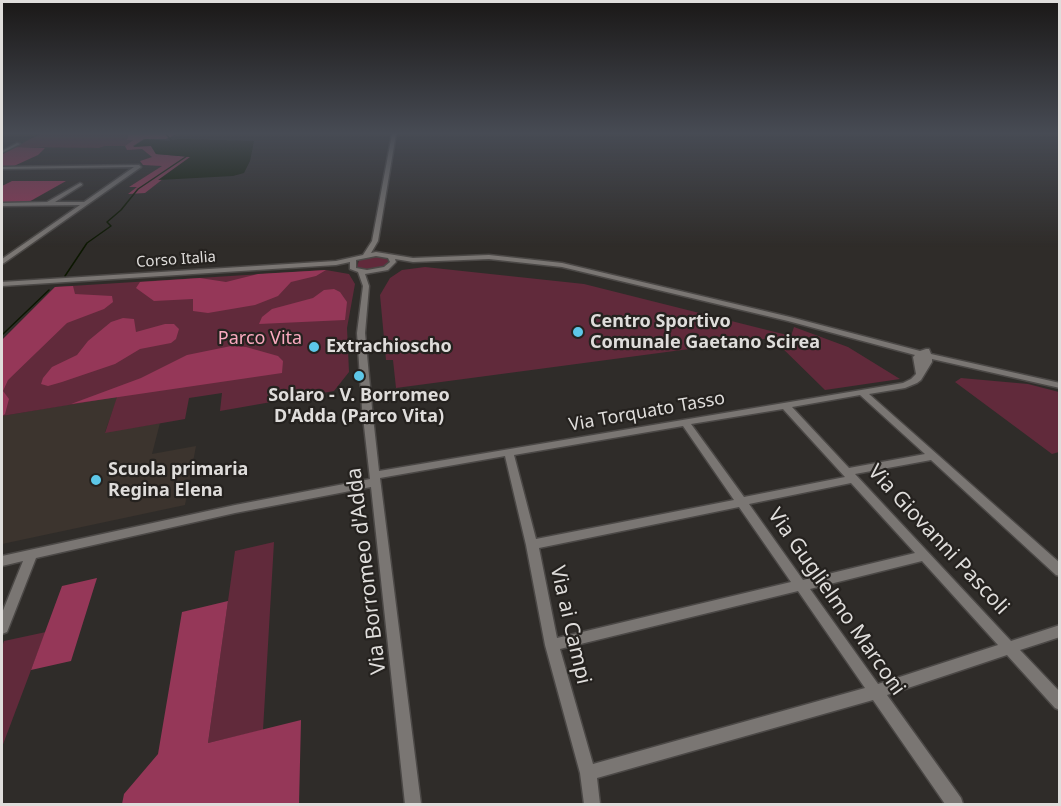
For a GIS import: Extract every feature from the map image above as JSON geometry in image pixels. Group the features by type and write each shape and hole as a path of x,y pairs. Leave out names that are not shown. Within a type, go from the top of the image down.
{"street":[{"path":"2,262 131,172"},
{"path":"387,172 372,247 353,265 361,272 416,262 504,258"},
{"path":"47,204 80,184"},
{"path":"2,204 84,203"},
{"path":"379,220 379,248 387,256"},
{"path":"366,255 413,260 504,258 562,265 834,331 893,346 924,357 1059,386"},
{"name":"Via Borromeo d'Adda","path":"361,333 373,281 393,262 387,256"},
{"name":"Corso Italia","path":"2,286 353,265"},
{"name":"Via Borromeo d'Adda","path":"361,272 366,286 361,333 413,804"},
{"path":"834,331 924,357 1029,378"},
{"name":"Via Torquato Tasso","path":"2,561 376,478 911,383 920,374 924,357"},
{"path":"862,392 1059,571"},
{"name":"Via Giovanni Pascoli","path":"785,405 1059,703"},
{"name":"Via Guglielmo Marconi","path":"685,422 954,804"},
{"name":"Via ai Campi","path":"509,454 532,545 552,645 588,773 591,804"},
{"path":"532,545 741,502 934,456"},
{"path":"2,628 32,554"},
{"path":"552,645 924,556"},
{"path":"588,773 875,692 1059,631"}],"shaded area":[{"path":"153,172 172,172 145,193 128,194 137,187 129,187"},
{"path":"170,172 245,172 233,176 158,180"},
{"path":"12,181 66,181 27,203 2,203 2,186"},
{"path":"326,270 316,276 291,282 278,296 255,305 208,313 193,311 193,299 154,301 136,288 140,282 200,278 226,282 258,274"},
{"path":"73,286 75,294 112,296 113,302 104,309 67,323 8,380 3,391 9,399 5,414 2,416 2,340 55,287"},
{"path":"334,289 340,292 347,302 345,320 259,324 262,317 272,309 313,298 324,290"},
{"path":"123,318 134,319 136,332 165,324 174,324 179,329 176,339 171,343 140,349 115,364 62,382 48,386 41,384 52,367 77,355 88,341 111,322"},
{"path":"231,346 246,347 278,356 283,361 282,373 71,404 141,378 187,355"},
{"name":"Scuola primaria Regina Elena","path":"118,396 105,432 160,423 152,454 196,446 185,505 2,544 2,416"},
{"path":"97,578 71,661 31,670 62,586"},
{"path":"228,601 208,743 301,720 299,804 122,804 124,794 158,754 182,612"}],"green space":[{"path":"373,256 386,258 389,262 384,267 369,270 357,267 359,260"},
{"name":"Centro Sportivo Comunale Gaetano Scirea","path":"425,267 584,284 791,336 794,327 848,347 900,379 825,390 772,338 396,388 393,360 386,360 380,295 390,278 402,270"},
{"name":"Parco Vita","path":"326,270 349,274 355,284 347,328 349,372 334,391 220,411 222,393 189,398 185,419 105,433 117,397 2,416 2,340 55,287"},
{"path":"961,378 1028,384 1059,392 1059,452 1052,454 955,382"},
{"path":"274,542 263,730 208,743 235,551"},
{"path":"46,632 2,747 2,647 4,641"}],"waterway":[{"path":"65,276 87,243 111,226 107,222 121,210 138,189 164,172"},
{"path":"2,335 49,290"}],"place":[{"name":"Centro Sportivo Comunale Gaetano Scirea","path":"578,332"},
{"name":"Extrachioscho","path":"314,347"},
{"name":"Solaro - V. Borromeo D'Adda (Parco Vita)","path":"359,376"},
{"name":"Scuola primaria Regina Elena","path":"96,480"}]}
